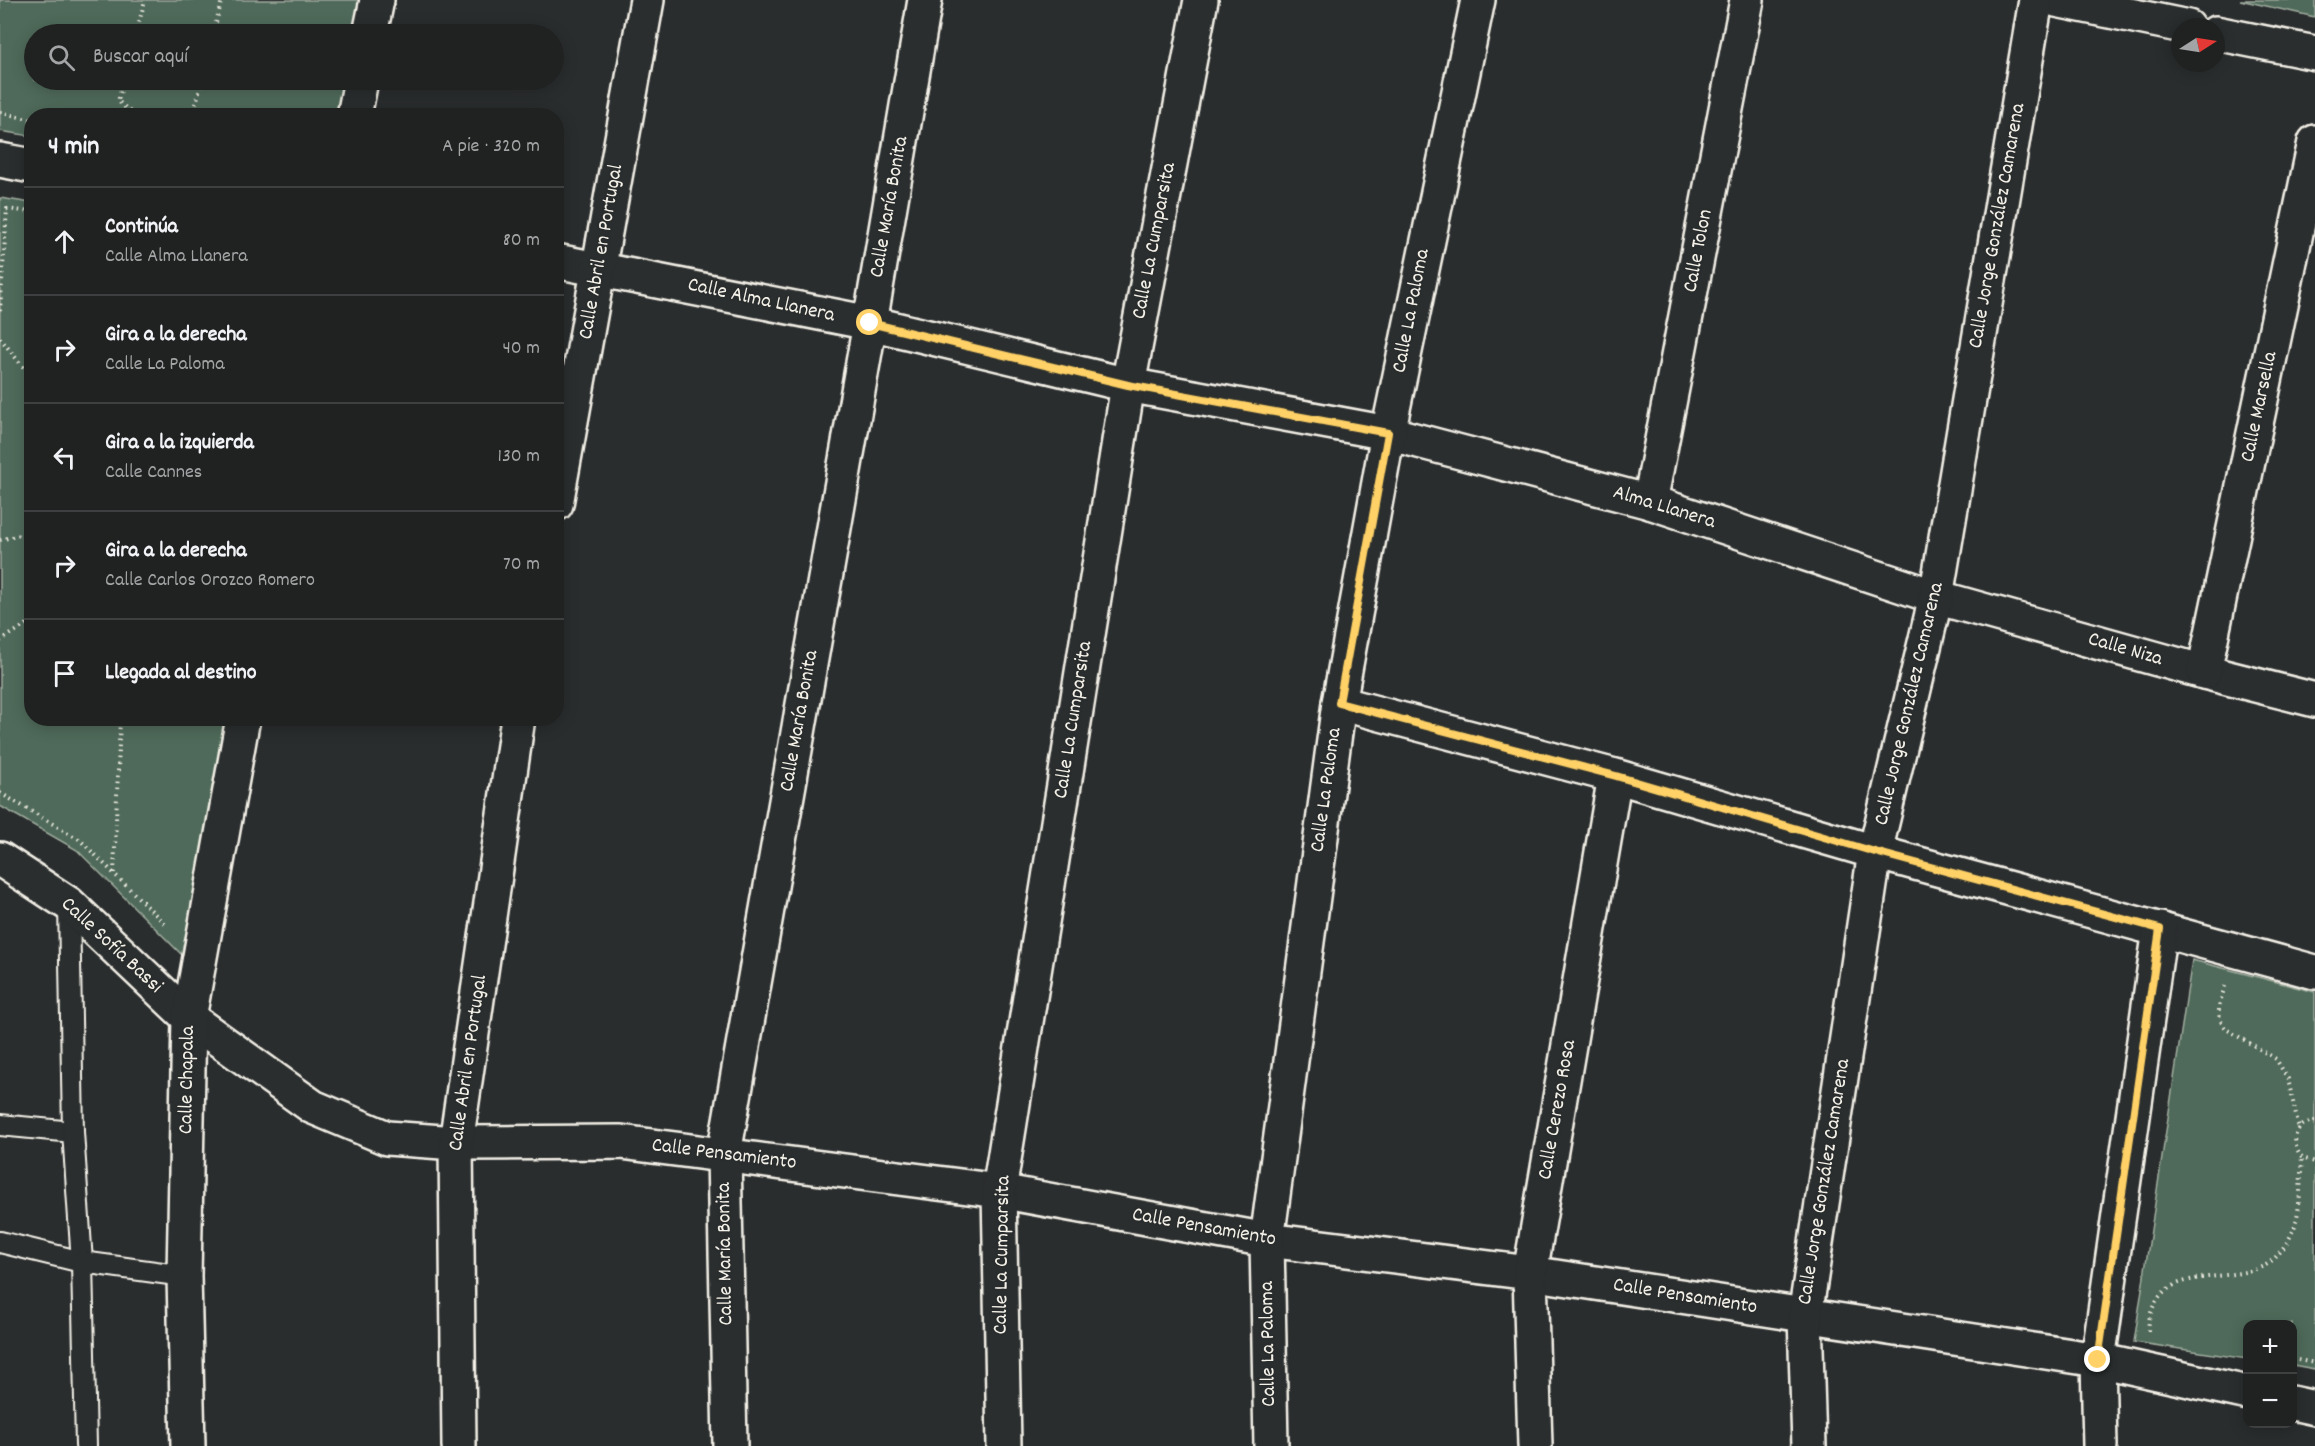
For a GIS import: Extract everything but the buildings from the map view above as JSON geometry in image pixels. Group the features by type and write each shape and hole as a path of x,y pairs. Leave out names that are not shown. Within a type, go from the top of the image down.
{"street":[{"path":"372,24 376,0"},
{"name":"Calle Abril en Portugal","path":"564,460 647,0"},
{"name":"Calle María Bonita","path":"730,1446 724,1154 925,0"},
{"name":"Calle La Cumparsita","path":"1004,1446 999,1191 1128,385 1201,0"},
{"name":"Calle La Paloma","path":"1271,1446 1267,1240 1339,703 1388,433 1478,0"},
{"name":"Calle Tolon","path":"1650,502 1747,0"},
{"name":"Calle Jorge González Camarena","path":"1809,1446 1804,1316 1875,852 1936,597 2036,0"},
{"path":"2056,0 2171,24"},
{"path":"2225,35 2315,53"},
{"path":"356,108 359,90"},
{"name":"Calle Marsella","path":"2204,672 2315,142"},
{"path":"0,160 24,164"},
{"name":"Calle Alma Llanera","path":"564,262 870,323 1128,385 1388,433"},
{"name":"Alma Llanera","path":"1388,433 1650,502 1936,597"},
{"name":"Calle Niza","path":"1936,597 2204,672 2315,700"},
{"path":"1339,703 1616,776 1875,852 2315,972"},
{"name":"Calle Chapala","path":"188,1446 184,1276 189,1018 242,726"},
{"name":"Calle Abril en Portugal","path":"459,1446 456,1143 517,726"},
{"name":"Calle Cerezo Rosa","path":"1535,1446 1530,1273 1616,776"},
{"name":"Calle Sofía Bassi","path":"0,859 69,903 189,1018"},
{"path":"2100,1446 2098,1360 2160,929"},
{"name":"Calle Pensamiento","path":"189,1018 313,1107 387,1138 456,1143 621,1142 999,1191 1267,1240 1530,1273 2098,1360 2243,1392"},
{"path":"2297,1404 2315,1408"}],"lane":[{"path":"69,903 74,1132 82,1262 86,1446"},
{"path":"0,1125 74,1132"},
{"path":"0,1242 82,1262 184,1276"}],"path":[{"path":"139,24 145,0"},
{"path":"216,24 222,0"},
{"path":"121,90 118,101 126,108"},
{"path":"194,108 199,90"},
{"path":"0,112 24,118"},
{"path":"0,311 8,209 24,211"},
{"path":"0,338 24,368"},
{"path":"0,540 24,534"},
{"path":"0,641 24,626"},
{"path":"114,873 120,726"},
{"path":"0,793 79,839 170,929"},
{"path":"2228,977 2218,1009 2221,1023 2226,1029 2276,1059 2288,1079 2299,1129"},
{"path":"2148,1337 2149,1315 2152,1307 2169,1287 2177,1282 2244,1273 2265,1265 2284,1246 2296,1220 2302,1158 2295,1146 2296,1134 2304,1124 2315,1121"},
{"path":"2302,1158 2315,1162"},
{"path":"2297,1360 2315,1363"}],"green space":[{"path":"0,0 369,0 363,24 24,24 24,90 350,90 346,108 24,108 24,135 0,131"},
{"path":"2240,0 2315,0 2315,17"},
{"path":"0,198 24,202 24,726 232,726 189,962 77,850 0,806"},
{"path":"2192,960 2315,992 2315,1369 2297,1366 2297,1320 2243,1320 2243,1358 2134,1342"}],"route":[{"path":"870,323 1128,385 1388,433 1339,703 1616,776 1875,852 2160,929 2098,1360"}]}
